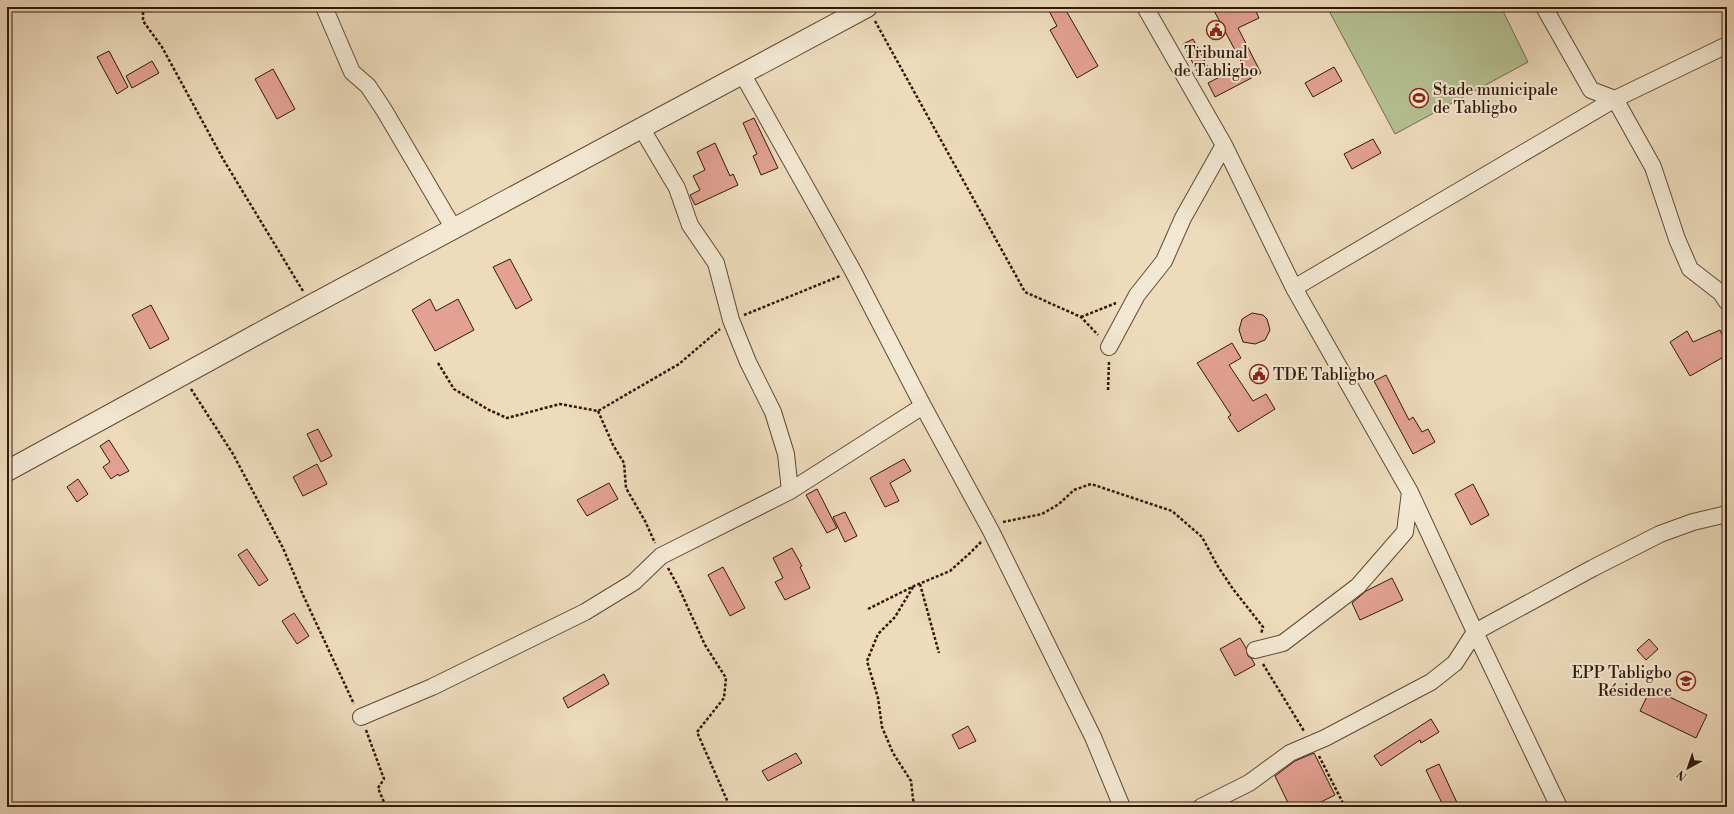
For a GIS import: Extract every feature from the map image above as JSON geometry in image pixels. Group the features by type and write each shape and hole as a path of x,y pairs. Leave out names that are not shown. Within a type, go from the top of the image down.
{"street":[{"path":"324,7 352,72 368,86 384,110 454,228"},
{"path":"1145,7 1224,145 1294,288 1410,492 1559,807"},
{"path":"1544,7 1591,90 1615,99 1653,167 1677,239 1690,269 1721,292 1727,302"},
{"path":"7,470 454,228 869,10"},
{"path":"1294,288 1615,99 1727,45"},
{"path":"743,75 853,270 923,406 991,530 1093,737 1122,807"},
{"path":"642,129 677,188 690,225 716,262 731,320 748,362 773,412 786,454 790,491"},
{"path":"1109,347 1137,295 1164,261 1183,218 1224,145"},
{"path":"361,717 432,687 585,612 634,582 661,556 790,491 923,406"},
{"path":"1255,650 1283,643 1358,586 1405,532 1410,492"},
{"path":"1201,807 1249,783 1290,753 1432,682 1455,663 1475,632 1593,568 1660,534 1692,522 1727,514"}],"path":[{"path":"142,7 143,21 162,47 223,160 312,305"},
{"path":"869,10 1025,292 1081,317 1109,347 1108,390"},
{"path":"438,363 454,389 489,410 507,418 560,404 598,411 679,364 731,320 853,270"},
{"path":"1081,317 1137,295"},
{"path":"182,375 233,454 283,548 303,595 361,717 384,779 378,788 386,807"},
{"path":"598,411 613,445 624,463 626,488 645,521 661,556 678,586 705,645 726,678 724,698 697,732 730,807"},
{"path":"868,609 914,586 950,571 970,553 991,530 993,523 1009,522 1042,514 1059,504 1074,490 1091,484 1172,511 1202,537 1217,565 1233,589 1263,627 1255,650 1312,743 1345,807"},
{"path":"920,584 939,653"},
{"path":"914,586 895,617 878,634 867,661 878,698 882,727 893,752 911,781 914,807"}],"green space":[{"name":"Stade municipale de Tabligbo","path":"1327,7 1501,7 1528,62 1395,134"}],"building":[{"path":"1047,7 1064,7 1098,66 1077,78 1050,30 1057,26"},
{"path":"1212,7 1254,7 1259,18 1238,28 1261,73 1215,97 1208,83 1243,65"},
{"path":"1193,39 1209,69 1199,75 1183,44"},
{"path":"109,51 128,87 117,94 97,57"},
{"path":"152,61 159,73 132,88 126,76"},
{"path":"1334,67 1342,81 1313,97 1305,83"},
{"path":"273,69 295,109 277,119 255,79"},
{"path":"754,118 778,168 761,175 753,156 757,154 743,123"},
{"path":"1373,139 1381,153 1352,169 1344,154"},
{"path":"715,143 730,176 733,174 738,185 695,205 690,195 700,190 693,176 705,170 697,152"},
{"path":"510,259 532,300 516,309 493,267"},
{"path":"430,299 436,311 458,299 474,330 435,351 412,310"},
{"path":"151,305 169,339 150,349 132,315"},
{"path":"1252,313 1263,315 1267,319 1270,330 1265,340 1255,344 1243,342 1239,330 1242,319"},
{"path":"1720,330 1727,344 1727,355 1690,376 1670,342 1687,331 1693,342"},
{"path":"1232,343 1241,358 1229,365 1253,401 1266,394 1275,409 1238,432 1228,417 1231,415 1197,363"},
{"path":"1386,375 1409,420 1413,417 1422,432 1428,429 1435,442 1413,454 1374,381"},
{"path":"318,429 332,456 321,462 307,434"},
{"path":"109,440 129,471 119,476 118,474 111,479 103,467 110,462 100,446"},
{"path":"904,459 911,471 890,483 899,501 885,507 870,478"},
{"path":"317,464 327,484 303,496 293,477"},
{"path":"78,479 88,494 77,502 67,487"},
{"path":"609,483 618,499 587,516 577,500"},
{"path":"1473,484 1489,515 1471,525 1455,494"},
{"path":"817,489 837,528 827,533 806,495"},
{"path":"845,512 857,536 845,542 833,517"},
{"path":"792,548 802,566 800,567 810,588 785,600 775,582 783,578 773,558"},
{"path":"247,549 268,580 259,586 238,555"},
{"path":"723,567 745,608 730,616 708,575"},
{"path":"1392,578 1403,600 1360,620 1352,603 1366,591"},
{"path":"294,613 309,636 297,644 282,621"},
{"path":"1240,638 1246,648 1248,656 1252,659 1255,665 1235,676 1220,649"},
{"path":"1649,639 1658,649 1646,660 1637,650"},
{"path":"604,674 609,684 568,708 563,698"},
{"path":"1651,688 1707,715 1696,738 1640,711"},
{"path":"1431,719 1439,732 1421,743 1420,740 1381,766 1374,756"},
{"path":"968,726 976,741 959,749 952,735"},
{"path":"796,753 802,763 768,781 762,771"},
{"path":"1314,753 1335,795 1311,807 1290,807 1275,776 1295,761"},
{"path":"1439,764 1459,807 1444,807 1426,770"}],"place":[{"name":"Tribunal de Tabligbo","path":"1216,30"},
{"name":"Stade municipale de Tabligbo","path":"1419,98"},
{"name":"TDE Tabligbo","path":"1259,374"},
{"name":"EPP Tabligbo Résidence","path":"1686,681"}]}
